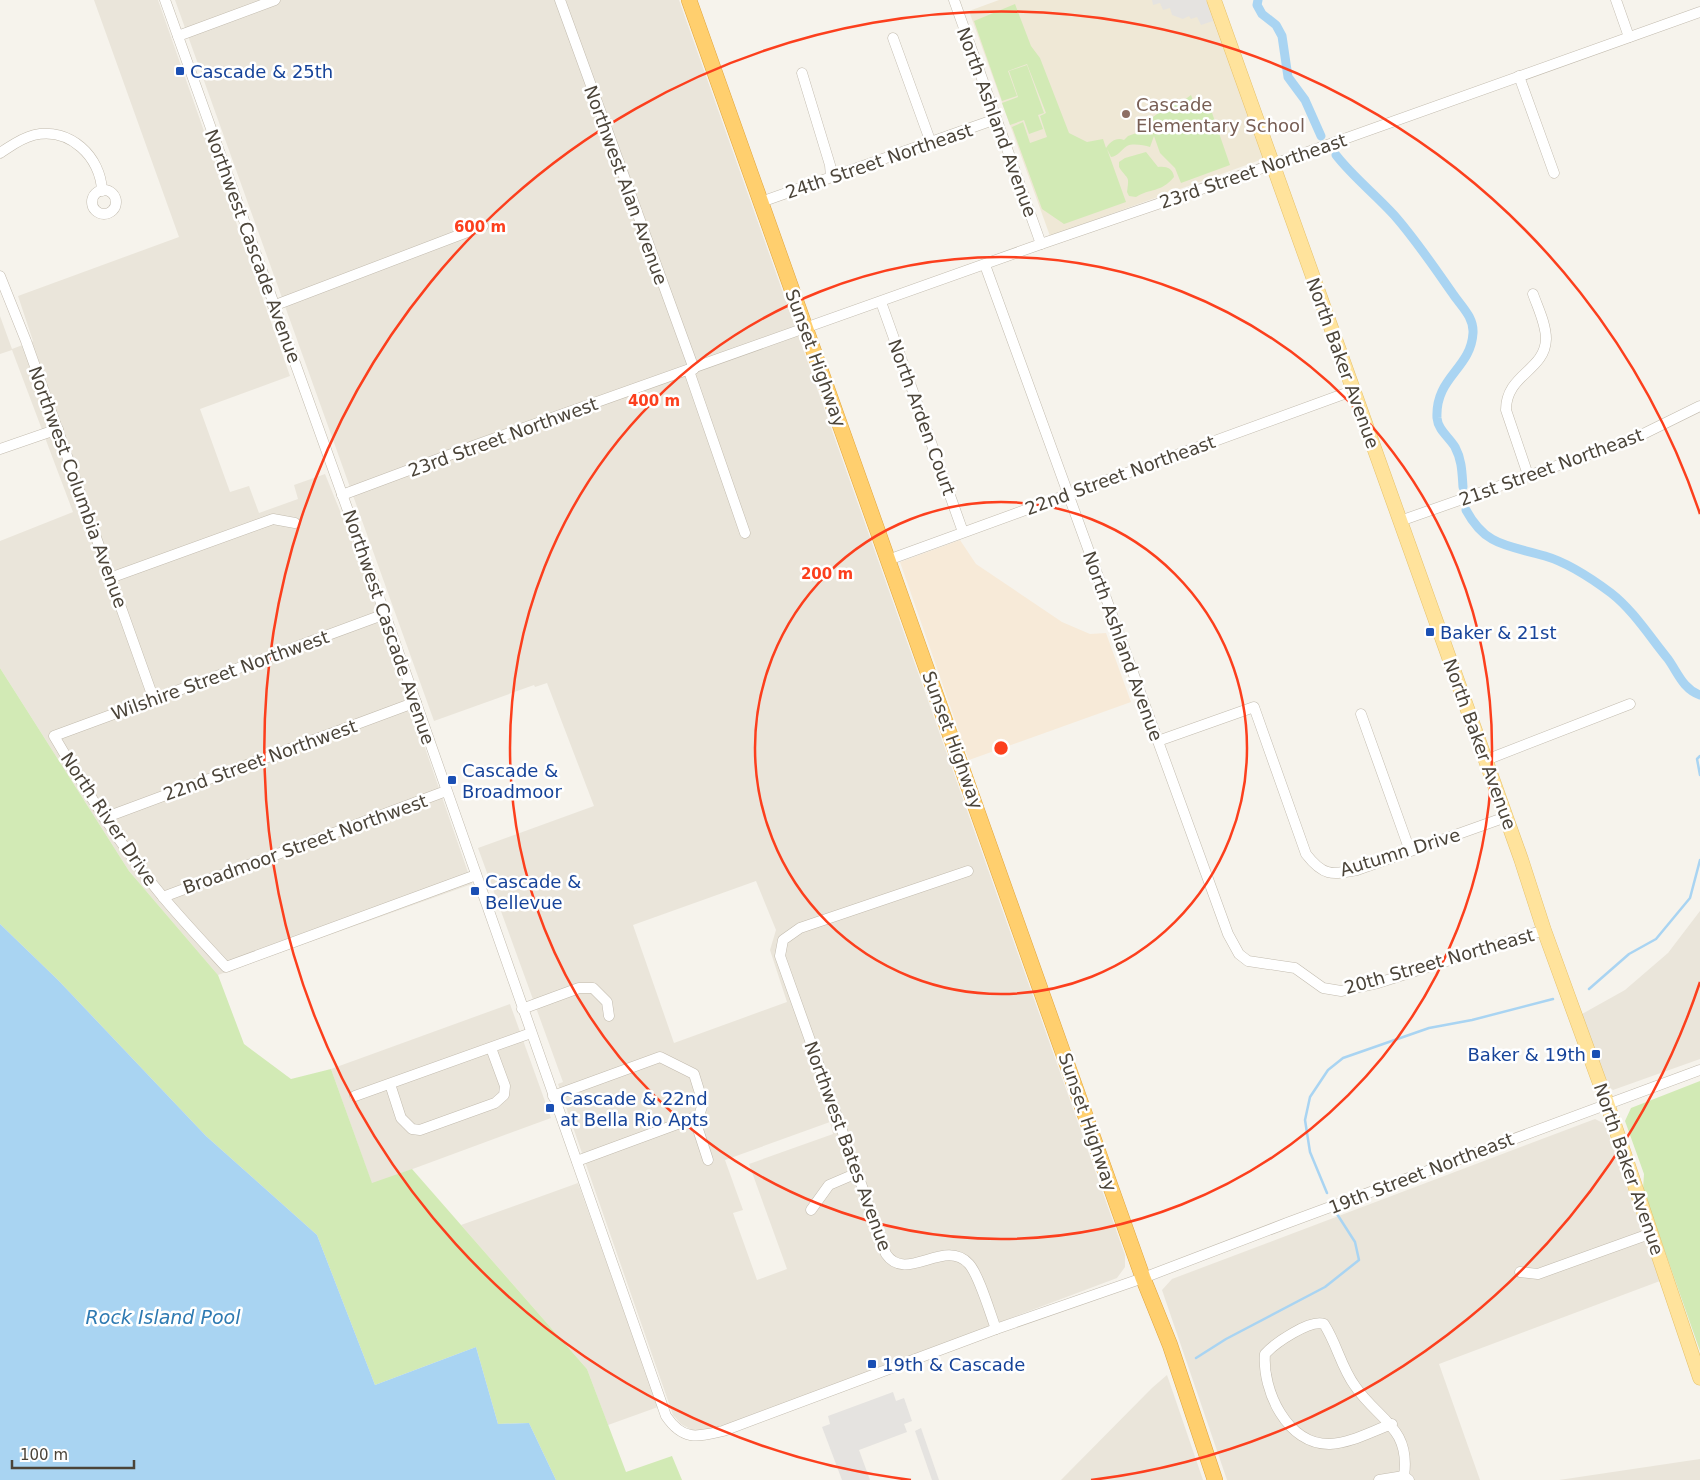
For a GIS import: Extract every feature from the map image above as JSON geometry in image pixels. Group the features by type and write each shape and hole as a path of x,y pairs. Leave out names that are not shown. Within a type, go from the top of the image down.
{"highway":[{"name":"Sunset Highway","path":"689,0 1143,1278 1170,1345 1215,1480"}],"main road":[{"name":"North Baker Avenue","path":"1214,0 1607,1103 1700,1378"}],"street":[{"name":"Northwest Cascade Avenue","path":"165,0 273,306 385,614 666,1416 674,1427 684,1434"},
{"path":"178,36 275,0"},
{"name":"Northwest Alan Avenue","path":"560,0 691,370 745,533"},
{"name":"North Ashland Avenue","path":"954,0 1041,244"},
{"path":"1616,0 1629,37"},
{"name":"23rd Street Northeast","path":"806,329 1041,244 1274,164 1700,12"},
{"path":"893,38 931,143"},
{"path":"802,73 830,165 831,177"},
{"path":"1519,76 1554,173"},
{"name":"24th Street Northeast","path":"761,202 996,119"},
{"path":"0,153 17,141 35,135 52,134 65,138 79,145 92,156 99,169 102,190"},
{"path":"273,306 483,226"},
{"name":"North Ashland Avenue","path":"985,265 1233,946 1248,961 1295,968 1309,977"},
{"name":"Northwest Columbia Avenue","path":"0,276 58,429 154,700"},
{"path":"1528,475 1506,410 1506,400 1513,384 1542,356 1544,349 1545,328 1533,294"},
{"name":"North Arden Court","path":"881,302 963,532"},
{"path":"0,308 11,305"},
{"name":"23rd Street Northwest","path":"342,495 476,445 806,329"},
{"name":"22nd Street Northeast","path":"888,560 1352,391"},
{"name":"21st Street Northeast","path":"1400,521 1633,439 1700,406"},
{"path":"0,449 58,429"},
{"path":"110,578 273,519 295,523"},
{"name":"Wilshire Street Northwest","path":"54,736 385,614"},
{"name":"22nd Street Northwest","path":"104,818 416,702"},
{"path":"1486,760 1630,704"},
{"name":"Autumn Drive","path":"1158,740 1254,707 1306,854 1317,868 1334,874 1357,870 1506,818"},
{"path":"1361,714 1410,851"},
{"name":"North River Drive","path":"54,736 104,818 163,897 226,967 476,875"},
{"name":"Broadmoor Street Northwest","path":"163,897 446,791"},
{"name":"Northwest Bates Avenue","path":"968,871 794,932 783,940 780,956 889,1258 902,1265 947,1255 964,1260 970,1265 996,1329"},
{"name":"20th Street Northeast","path":"1309,977 1323,988 1331,991 1354,989 1544,930"},
{"path":"522,1009 579,988 593,988 607,1002 609,1016"},
{"path":"355,1096 531,1033"},
{"path":"390,1084 401,1118 412,1129 420,1130 495,1103 504,1095 505,1086 491,1048"},
{"path":"554,1096 660,1057 694,1074 703,1103 699,1116 577,1161"},
{"name":"19th Street Northeast","path":"684,1434 701,1436 724,1431 996,1329 1143,1278 1607,1103 1700,1070"},
{"path":"694,1117 708,1160"},
{"path":"811,1210 829,1185 857,1173"},
{"path":"1520,1272 1538,1274 1652,1233"},
{"path":"1379,1480 1406,1478 1404,1457 1392,1424 1354,1386 1324,1324 1318,1322 1303,1326 1265,1354 1273,1400 1289,1425 1304,1437 1323,1444 1337,1443 1392,1424"}],"shaded area":[{"path":"94,0 158,0 290,376 200,409 230,492 249,486 259,513 298,499 294,485 325,474 362,565 472,884 218,975 129,871 0,668 0,541 73,512 12,350 0,354 0,316 12,349 33,341 18,296 179,237"},
{"path":"175,0 679,0 1125,1255 1125,1267 1117,1278 714,1430 692,1430 681,1424 673,1415 558,1084 563,1082 478,848 594,806 547,683 535,687 534,685 434,721","holes":["756,881 776,930 770,950 787,1002 674,1043 633,925","830,1122 833,1134 749,1164 787,1269 757,1280 733,1213 743,1210 725,1160"]},
{"name":"Cascade Elementary School","path":"999,0 1206,0 1263,159 1050,236 969,11"},
{"path":"1152,0 1206,0 1213,21 1201,25 1197,17 1191,19 1189,16 1183,19 1172,15 1170,8 1163,10 1160,3 1153,5"},
{"path":"960,540 976,564 1062,622 1090,634 1106,633 1131,702 969,760 900,562"},
{"path":"1700,911 1700,1059 1613,1090 1608,1086 1582,1014 1625,990 1668,953"},
{"path":"510,1004 551,1118 372,1184 331,1069"},
{"path":"1595,1119 1605,1124 1660,1281 1439,1364 1480,1480 1227,1480 1162,1290 1172,1279"},
{"path":"578,1183 658,1407 608,1425 587,1369 461,1225"},
{"path":"1167,1375 1203,1480 1061,1480 1152,1388"},
{"path":"893,1392 896,1401 904,1398 912,1421 904,1424 907,1432 859,1450 870,1480 842,1480 822,1427 830,1424 828,1416"},
{"path":"921,1428 939,1480 932,1480 915,1431"},
{"path":"1700,1459 1700,1480 1559,1480"}],"green space":[{"path":"1015,4 1031,46 1040,58 1069,133 1087,142 1103,139 1106,148 1118,139 1124,140 1128,136 1145,130 1153,135 1149,121 1154,116 1191,95 1196,109 1209,104 1230,165 1181,183 1175,168 1160,153 1154,136 1150,147 1129,145 1111,157 1107,149 1126,202 1064,224 1042,209 1012,127 1023,122 1030,143 1047,137 1040,116 1046,113 1027,64 1008,71 1017,96 1002,101 974,21"},
{"path":"1027,65 1044,113 1038,115 1043,129 1029,134 1024,120 1010,125 1002,103 1018,97 1009,71"},
{"path":"1146,152 1158,167 1166,167 1171,170 1174,177 1165,186 1136,197 1129,196 1127,192 1128,180 1119,167 1119,162 1125,158"},
{"path":"0,668 129,871 218,975 244,1044 291,1079 331,1069 372,1183 412,1169 587,1369 626,1472 672,1456 682,1480 556,1480 529,1423 498,1424 476,1347 375,1385 317,1235 206,1136 58,980 0,924"},
{"path":"1700,1081 1700,1351 1643,1189 1644,1174 1625,1121 1631,1108"}],"water":[{"name":"Rock Island Pool","path":"0,924 58,980 206,1136 317,1235 375,1385 476,1347 498,1424 529,1423 556,1480 0,1480"}],"waterway":[{"path":"1258,0 1257,5 1262,14 1276,25 1282,36 1288,77 1305,100 1321,136"},
{"path":"1336,155 1402,224 1463,307 1473,327 1471,345 1466,356 1441,392 1437,418 1442,430 1453,443 1459,457 1463,487"},
{"path":"1466,510 1474,522 1490,538 1499,543 1563,563 1611,593 1627,607 1641,624 1685,685 1700,695"},
{"path":"1700,756 1697,759 1700,775"},
{"path":"1589,989 1629,954 1656,939 1690,898 1700,860"},
{"path":"1327,1193 1310,1152 1305,1120 1310,1097 1328,1070 1343,1058 1429,1028 1472,1020 1553,999"},
{"path":"1196,1358 1226,1339 1325,1287 1359,1260 1355,1242 1337,1214"}],"place":[{"name":"Cascade & 25th","path":"180,71"},
{"name":"Cascade Elementary School","path":"1126,114"},
{"name":"Baker & 21st","path":"1430,632"},
{"name":"Cascade & Broadmoor","path":"452,780"},
{"name":"Cascade & Bellevue","path":"475,891"},
{"name":"Baker & 19th","path":"1596,1054"},
{"name":"Cascade & 22nd at Bella Rio Apts","path":"550,1108"},
{"name":"19th & Cascade","path":"872,1364"}]}
